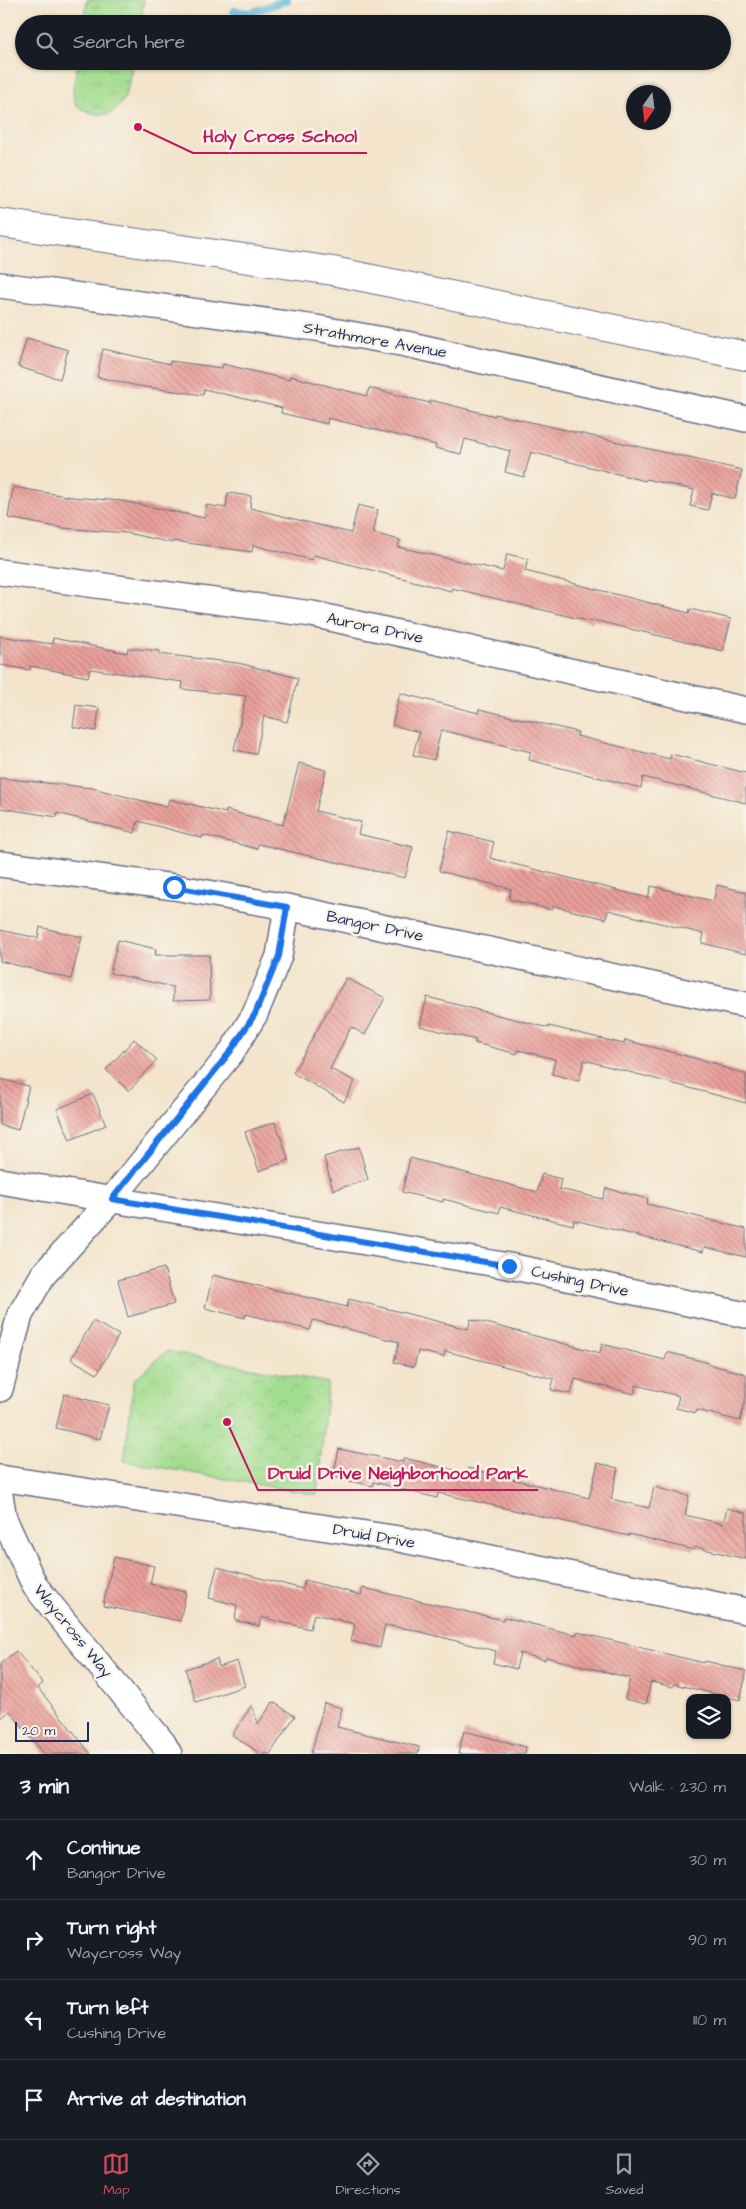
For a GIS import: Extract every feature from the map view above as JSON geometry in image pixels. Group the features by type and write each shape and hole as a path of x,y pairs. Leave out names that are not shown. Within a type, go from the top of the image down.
{"main road":[{"path":"0,223 333,270 746,356"}],"street":[{"name":"Strathmore Avenue","path":"0,285 316,328 406,344 746,419"},
{"name":"Aurora Drive","path":"0,572 312,614 746,710"},
{"name":"Bangor Drive","path":"0,864 174,887 287,907 746,1005"},
{"path":"0,1389 20,1315 43,1274 112,1199 230,1052 255,1014 279,956 287,907"},
{"name":"Cushing Drive","path":"0,1181 509,1266 746,1315"},
{"name":"Druid Drive","path":"0,1478 398,1539 746,1611"},
{"name":"Waycross Way","path":"0,1495 4,1519 35,1586 163,1743 169,1754"}],"green space":[{"path":"87,0 144,0 142,15 85,15"},
{"path":"76,70 132,70 127,90 118,107 112,112 103,115 92,113 77,106 74,100 73,89"},
{"path":"167,1351 328,1383 317,1495 124,1461 134,1380"}],"building":[{"path":"27,338 68,350 60,379 18,367"},
{"path":"103,349 170,364 170,361 222,368 223,364 289,380 290,376 367,396 369,388 430,403 430,400 495,416 495,414 742,470 735,499 712,493 708,510 690,506 694,490 646,479 645,481 531,452 524,477 505,472 510,451 465,439 461,454 435,448 436,445 328,418 327,424 281,413 282,408 204,389 203,395 138,386 97,377"},
{"path":"13,487 72,497 122,501 205,518 206,505 226,508 228,493 251,496 250,508 351,533 358,505 378,510 373,533 400,540 398,547 503,571 507,554 528,559 525,571 689,613 690,609 731,619 723,651 452,588 451,591 314,555 312,560 253,545 252,552 173,541 173,543 127,533 62,528 8,518"},
{"path":"0,636 52,644 53,638 127,653 128,648 160,651 159,654 238,663 298,678 287,722 264,716 256,754 234,750 246,696 182,689 183,682 90,669 88,677 30,666 30,670 0,665"},
{"path":"400,693 478,713 479,709 578,732 577,736 670,759 671,754 746,773 746,803 643,777 641,788 529,760 531,752 441,730 434,760 413,755 419,732 392,725"},
{"path":"76,705 99,708 96,731 73,727"},
{"path":"299,763 326,770 316,811 361,822 358,834 413,847 405,878 258,844 257,849 203,835 202,838 138,821 135,833 57,813 57,817 0,808 0,778 92,788 167,807 169,799 226,813 226,810 283,825"},
{"path":"449,831 494,842 490,858 648,898 651,886 713,901 717,885 746,892 746,954 702,943 704,934 608,910 606,919 553,906 552,910 509,899 511,889 439,871"},
{"path":"40,927 82,937 71,979 0,961 0,930 38,938"},
{"path":"118,940 156,949 155,955 209,955 210,1000 173,1001 173,987 110,973"},
{"path":"346,978 385,998 365,1035 351,1027 330,1069 355,1081 344,1102 293,1073"},
{"path":"427,997 549,1028 549,1026 624,1044 625,1040 721,1065 721,1067 746,1074 746,1103 584,1060 579,1081 552,1074 555,1059 518,1050 517,1054 475,1043 476,1040 420,1026"},
{"path":"134,1039 157,1060 129,1091 106,1070"},
{"path":"0,1079 29,1086 18,1130 0,1125"},
{"path":"93,1094 106,1125 70,1140 57,1109"},
{"path":"275,1122 289,1160 259,1171 245,1132"},
{"path":"359,1147 368,1180 333,1190 324,1157"},
{"path":"410,1158 537,1192 542,1174 561,1179 559,1189 603,1199 606,1188 648,1199 647,1204 746,1229 746,1257 704,1247 703,1252 574,1220 573,1225 500,1207 499,1213 443,1199 443,1202 402,1192"},
{"path":"164,1268 174,1304 128,1317 118,1280"},
{"path":"213,1275 347,1307 349,1299 468,1329 471,1319 600,1353 602,1344 665,1360 667,1352 709,1363 746,1374 746,1397 740,1421 697,1410 696,1413 676,1408 679,1396 636,1385 634,1394 575,1379 571,1394 551,1390 554,1379 445,1351 444,1357 418,1351 414,1367 394,1362 399,1342 313,1320 310,1330 246,1314 245,1318 205,1308"},
{"path":"93,1321 119,1335 97,1374 71,1359"},
{"path":"64,1394 109,1405 100,1439 56,1428"},
{"path":"339,1449 403,1462 404,1458 466,1473 468,1468 589,1498 598,1463 618,1468 611,1499 649,1508 654,1487 689,1496 685,1515 723,1524 727,1508 746,1513 746,1559 695,1547 694,1550 438,1493 437,1498 373,1482 373,1486 333,1477"},
{"path":"114,1557 154,1566 150,1584 186,1592 180,1621 103,1606"},
{"path":"217,1567 303,1589 305,1580 361,1595 363,1588 503,1620 504,1617 576,1635 577,1632 704,1663 705,1661 746,1671 746,1675 740,1700 731,1698 731,1694 715,1694 674,1684 673,1687 651,1682 646,1704 625,1699 630,1678 546,1657 545,1660 520,1653 516,1669 493,1663 496,1651 409,1629 385,1625 380,1648 351,1641 355,1624 314,1614 310,1629 261,1617 259,1626 235,1620 237,1605 209,1598"},
{"path":"16,1651 43,1683 38,1688 91,1754 44,1754 10,1711 0,1719 0,1664"},
{"path":"217,1659 219,1667 237,1661 245,1686 196,1702 185,1669"},
{"path":"273,1702 295,1716 270,1754 261,1754 232,1735 252,1705 258,1724"},
{"path":"324,1703 342,1708 337,1727 419,1747 418,1754 311,1754"},
{"path":"464,1731 526,1747 525,1754 458,1754"}],"waterway":[{"path":"234,11 250,13 287,0"}],"place":[{"name":"Holy Cross School","path":"138,127"},
{"name":"Druid Drive Neighborhood Park","path":"227,1422"}],"route":[{"path":"174,887 287,907 279,956 255,1014 230,1052 112,1199 509,1266"}]}
